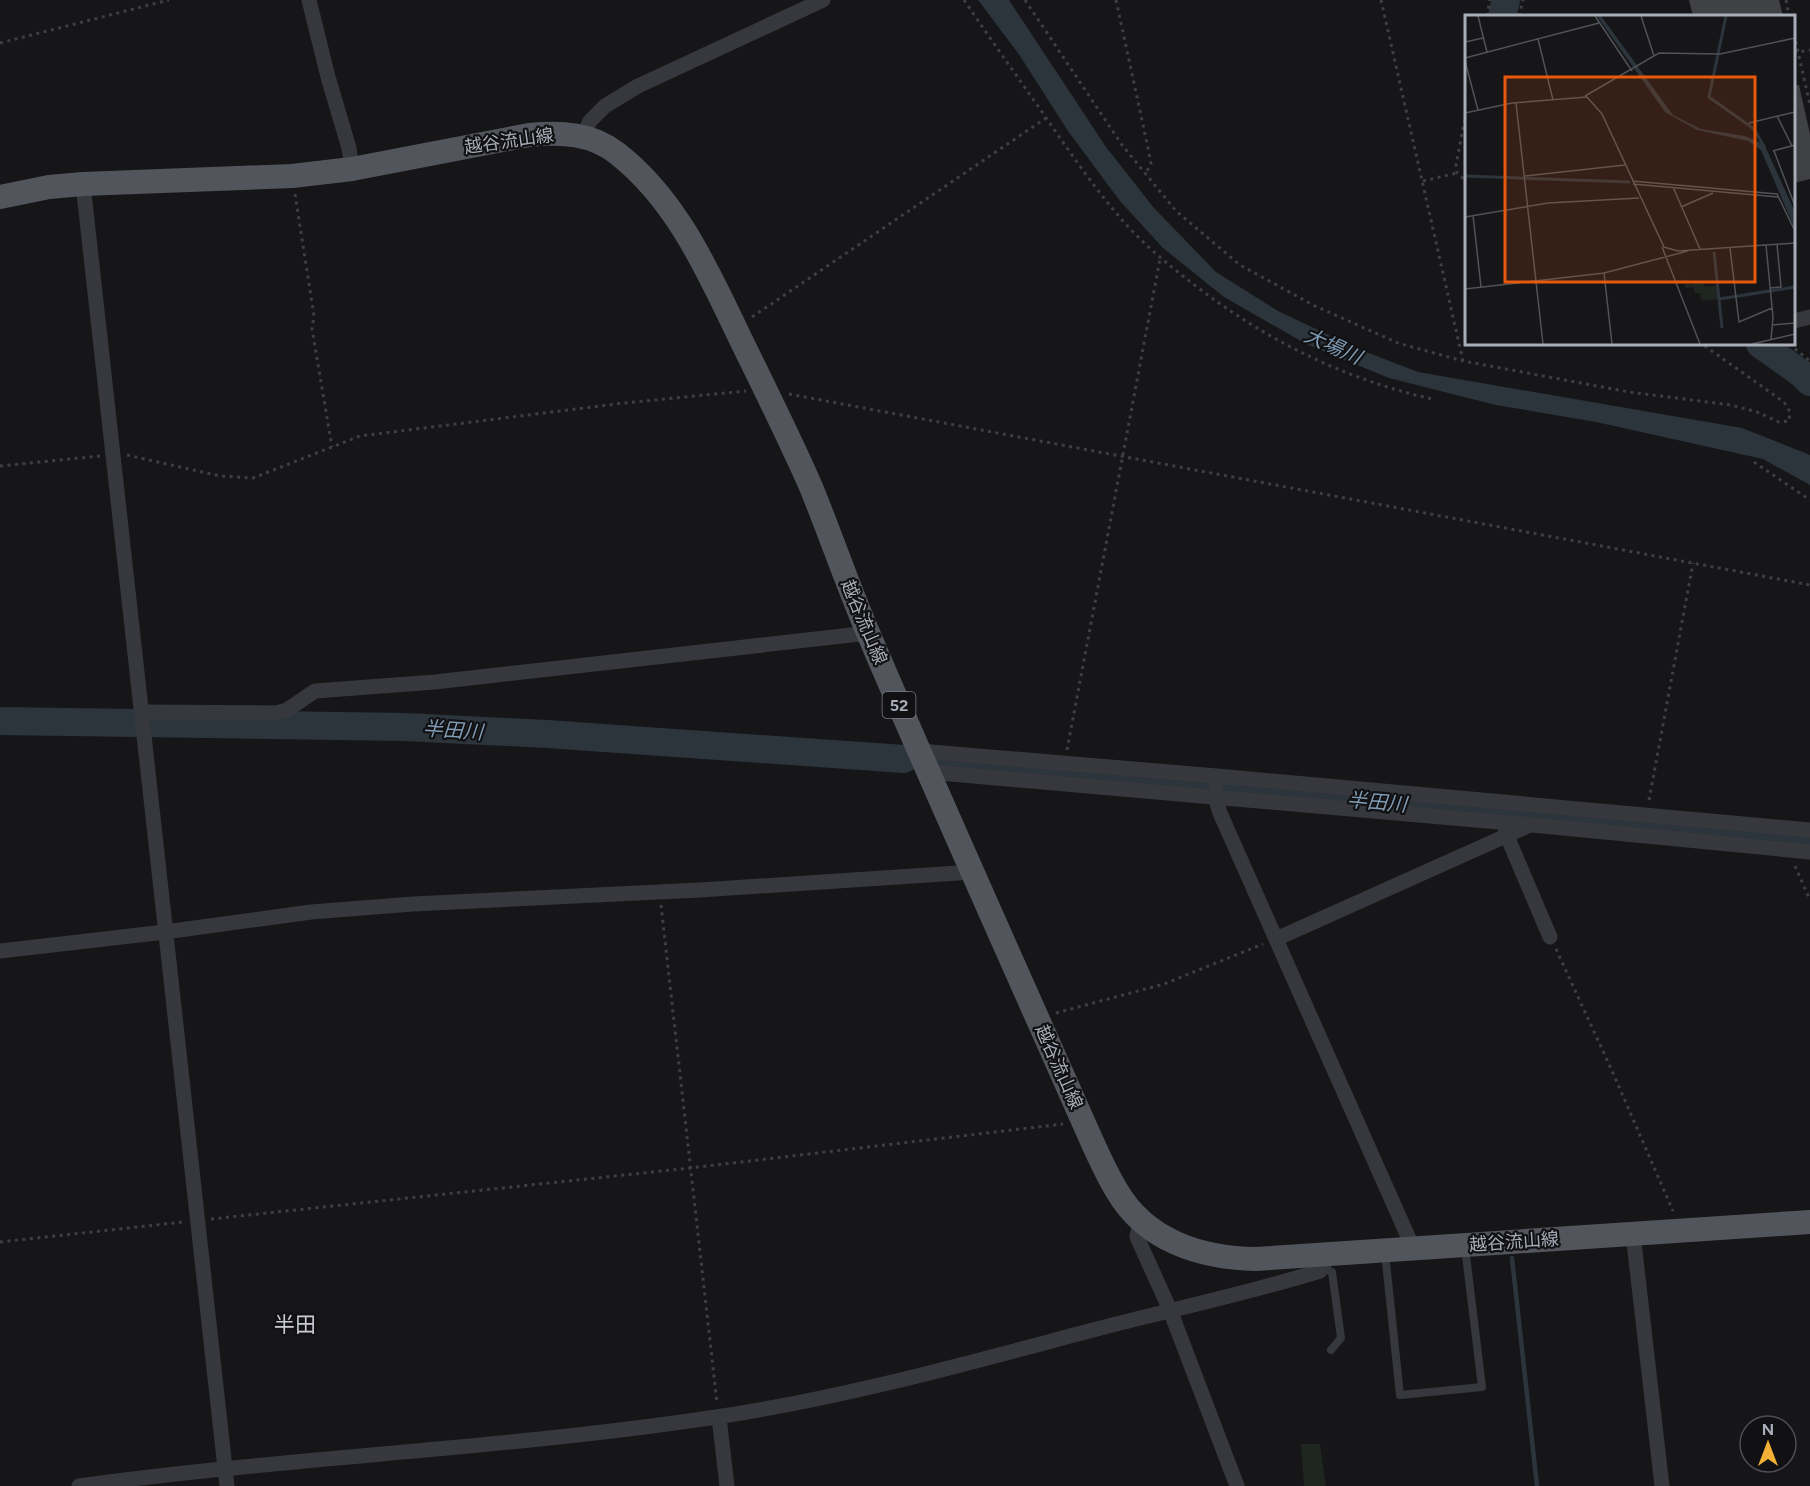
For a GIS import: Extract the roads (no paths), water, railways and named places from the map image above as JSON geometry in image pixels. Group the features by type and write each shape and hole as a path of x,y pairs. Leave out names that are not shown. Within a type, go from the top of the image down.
{"main road":[{"name":"越谷流山線","path":"0,197 83,184 292,176 352,169 529,135 560,133 583,136 618,153 657,192 678,220 694,246 765,389 811,487 867,632 1082,1119 1117,1192 1140,1221 1186,1249 1211,1255 1322,1262 1385,1251 1810,1222"}],"street":[{"path":"309,0 349,148 352,169"},
{"path":"583,136 590,121 605,106 638,86 823,0"},
{"path":"83,184 227,1486"},
{"path":"1795,321 1810,316"},
{"path":"143,719 276,713 287,710 315,691 435,682 867,632"},
{"path":"924,761 1066,763 1216,786 1501,818 1646,816 1810,830"},
{"path":"924,761 1216,786 1501,818 1532,825 1810,852"},
{"path":"1216,786 1220,813 1414,1250"},
{"path":"1501,818 1550,937"},
{"path":"1276,939 1501,818"},
{"path":"0,951 311,912 391,905 659,892 973,872"},
{"path":"1140,1221 1137,1237 1170,1310 1237,1486"},
{"path":"1633,1234 1662,1486"},
{"path":"79,1486 160,1475 622,1430 719,1417 865,1389 1261,1288 1320,1271 1322,1262"},
{"path":"719,1417 727,1486"}],"lane":[{"path":"1385,1251 1400,1395 1482,1387 1465,1246"},
{"path":"1322,1262 1332,1272 1341,1338 1331,1350"}],"water":[{"name":"大場川","path":"978,0 1009,0 1106,147 1154,208 1216,272 1278,311 1356,348 1418,372 1742,428 1810,455 1810,485 1763,459 1596,422 1496,405 1389,378 1306,344 1224,297 1163,248 1120,201 1068,131 1020,56"}],"waterway":[{"path":"1502,15 1506,0"},
{"path":"1761,345 1810,382"},
{"name":"半田川","path":"0,721 405,727 547,734 904,759"},
{"name":"半田川","path":"943,762 1810,842"},
{"path":"1512,1258 1537,1486"}],"district":[{"name":"半田","path":"295,1325"}]}
